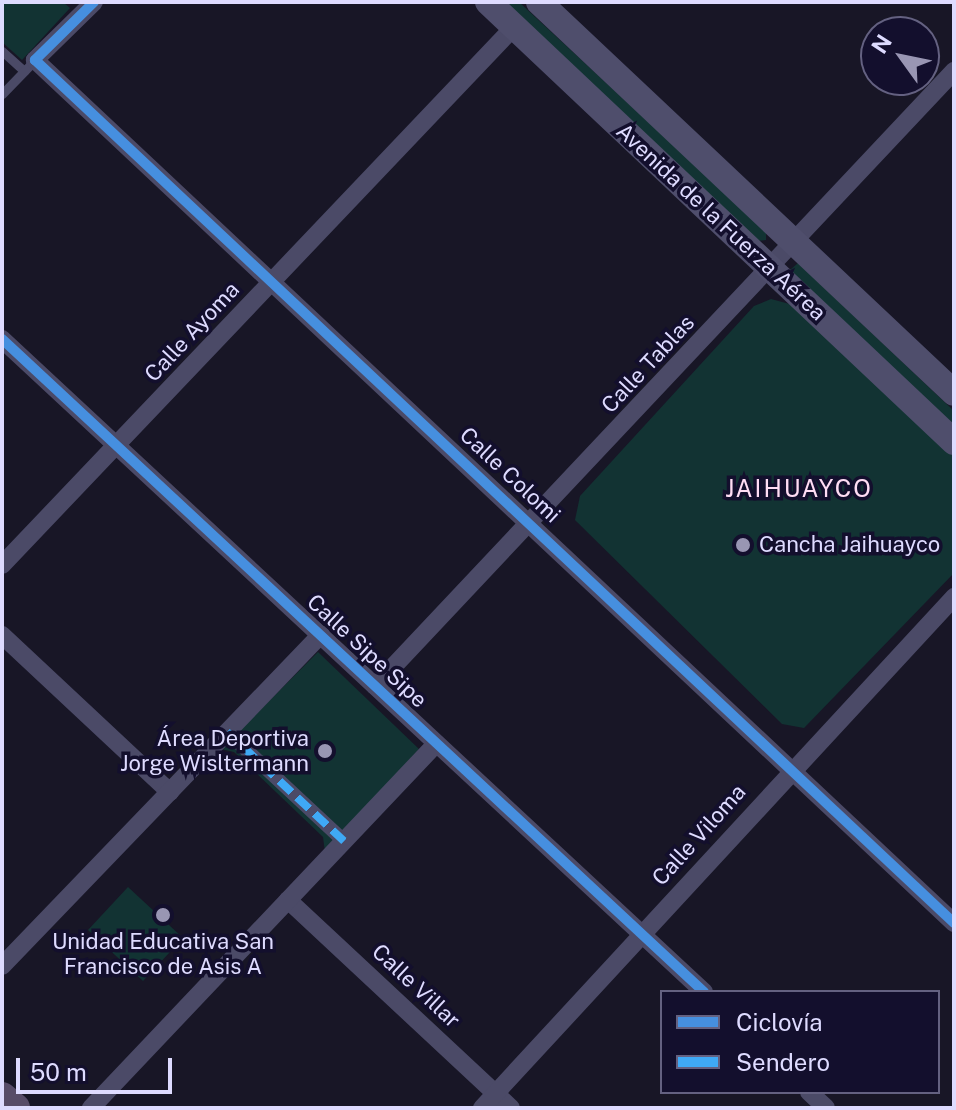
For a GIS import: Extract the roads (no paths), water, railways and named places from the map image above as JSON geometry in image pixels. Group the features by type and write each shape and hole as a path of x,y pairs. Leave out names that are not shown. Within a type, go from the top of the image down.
{"highway":[{"path":"2,1097 15,1108"}],"main road":[{"name":"Avenida de la Fuerza Aérea","path":"488,2 954,442"},
{"name":"Avenida de la Fuerza Aérea","path":"540,2 954,393"}],"street":[{"path":"30,66 94,2"},
{"name":"Calle Ayoma","path":"2,565 514,27"},
{"name":"Calle Colomi","path":"30,66 272,282 533,523 954,923"},
{"name":"Calle Tablas","path":"375,686 533,523 954,71"},
{"name":"Calle Sipe Sipe","path":"2,339 702,990"},
{"name":"Calle Viloma","path":"482,1108 954,597"},
{"path":"2,966 321,634"},
{"path":"2,635 170,792"},
{"path":"227,732 344,841"},
{"path":"91,1108 436,744"},
{"name":"Calle Villar","path":"288,900 511,1108"},
{"path":"811,1094 826,1108"}],"lane":[{"name":"Calle Colomi","path":"2,51 30,66"},
{"path":"2,94 30,66"}],"place":[{"name":"Cancha Jaihuayco","path":"743,545"},
{"name":"Área Deportiva Jorge Wisltermann","path":"325,751"},
{"name":"Unidad Educativa San Francisco de Asis A","path":"163,915"}],"district":[{"name":"JAIHUAYCO","path":"799,489"}]}
